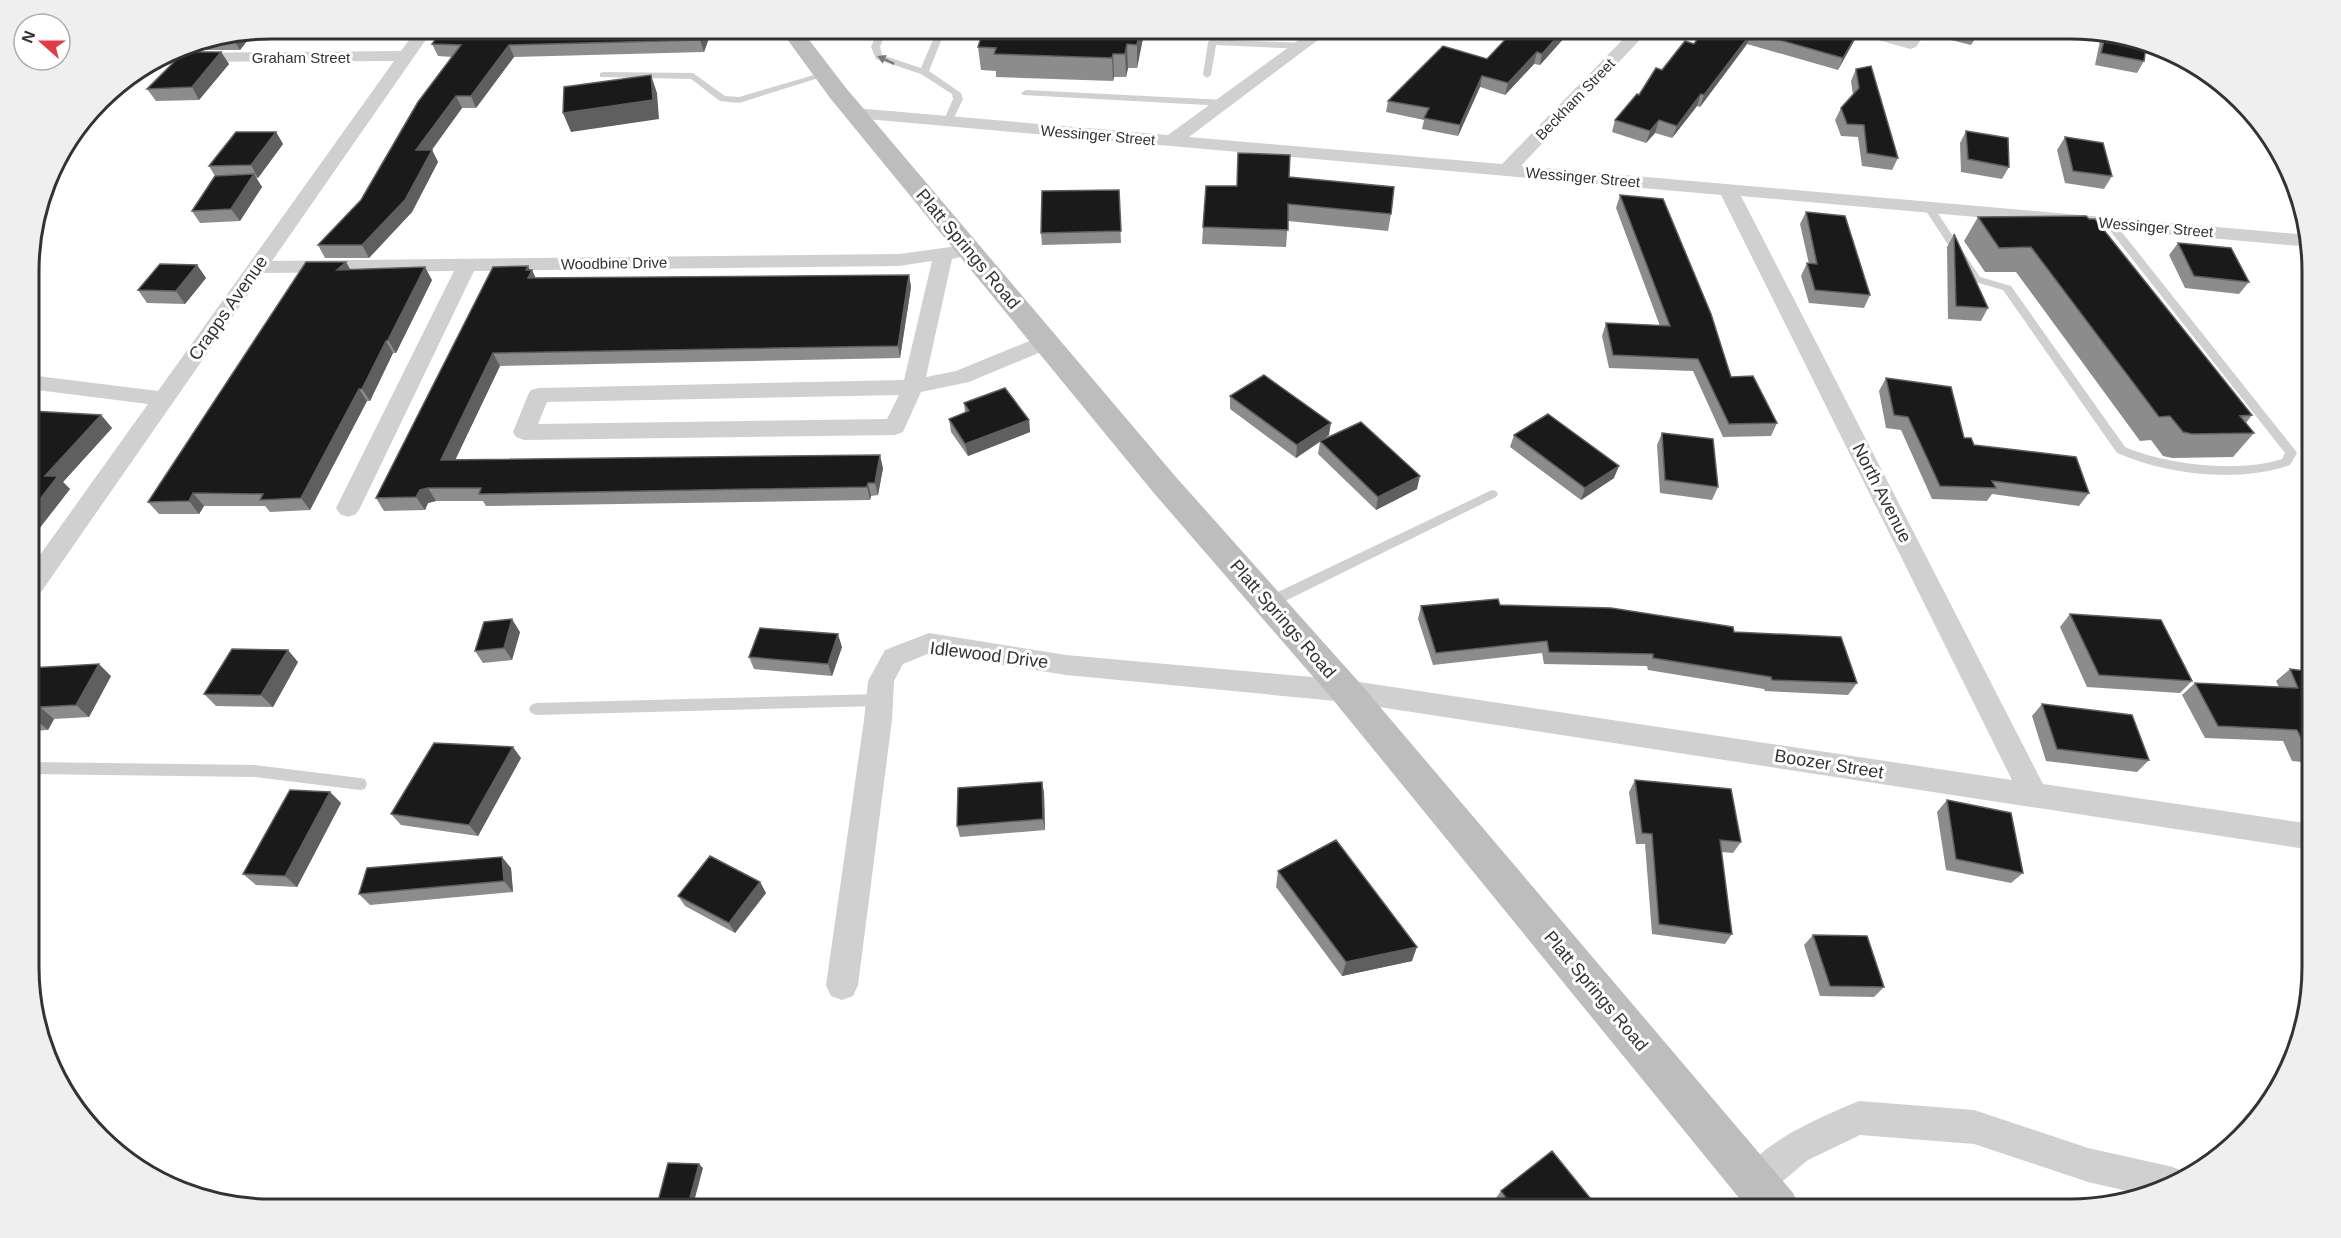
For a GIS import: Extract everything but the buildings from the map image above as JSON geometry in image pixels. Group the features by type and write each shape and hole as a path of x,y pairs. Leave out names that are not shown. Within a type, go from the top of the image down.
{"main road":[{"name":"Platt Springs Road","path":"797,39 855,113 956,253 1046,342 1164,484 1346,691 1769,1199"}],"street":[{"name":"Crapps Avenue","path":"39,575 406,56 423,39"},
{"path":"1172,141 1312,39"},
{"name":"Beckham Street","path":"1507,170 1632,39"},
{"path":"1892,39 1910,44 1913,39"},
{"name":"Graham Street","path":"180,58 406,56"},
{"name":"Wessinger Street","path":"855,113 2300,240"},
{"name":"North Avenue","path":"1728,190 2035,796"},
{"path":"956,253 913,387 895,427 524,432 539,395 913,387 961,376 1046,342"},
{"name":"Woodbine Drive","path":"257,267 899,260 956,253"},
{"path":"348,508 466,265"},
{"path":"39,383 164,399"},
{"name":"Idlewood Drive","path":"842,985 881,681 894,657 929,643 1066,665 1346,691"},
{"name":"Boozer Street","path":"1346,691 2302,836"},
{"path":"1755,1182 1796,1148 1859,1118 1974,1127 2088,1166 2159,1181"}],"lane":[{"path":"878,39 875,52 879,57 924,72 956,93 958,99 948,122"},
{"path":"924,72 938,39"},
{"path":"1207,75 1212,42 1303,46"},
{"path":"603,75 693,76 723,99 739,100 824,75"},
{"path":"1026,93 1225,103"},
{"path":"1929,208 1976,279 2007,288 2121,450 2146,461 2198,469 2265,469 2286,462 2291,453 2109,223"},
{"path":"1268,603 1492,494"},
{"path":"536,709 879,700"},
{"path":"39,768 245,770 360,784"}]}
